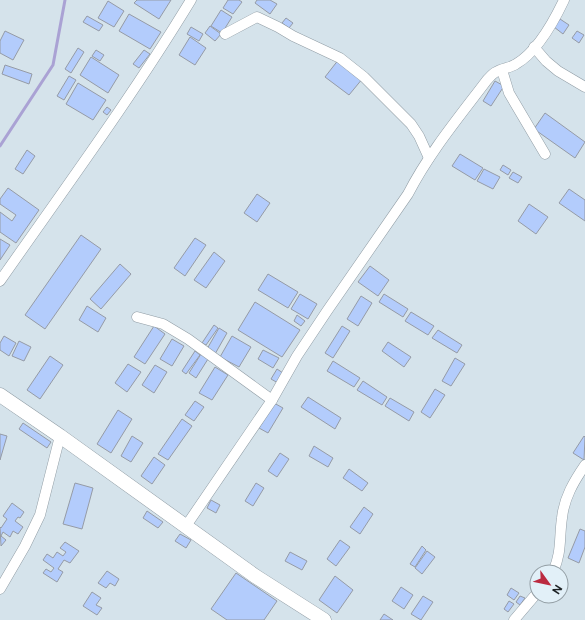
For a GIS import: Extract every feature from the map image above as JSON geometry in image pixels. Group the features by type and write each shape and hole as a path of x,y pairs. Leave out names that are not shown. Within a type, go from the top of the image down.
{"street":[{"path":"0,281 146,72 191,0"},
{"path":"186,526 272,400 297,356 385,225 408,194 429,158 487,80 496,72 516,65 534,48 557,16 564,0"},
{"path":"224,34 257,18 340,58 364,77 406,120 419,136 429,158"},
{"path":"534,48 558,71 585,87"},
{"path":"502,70 509,93 545,154"},
{"path":"137,317 163,324 188,339 272,400"},
{"path":"0,395 60,436 255,576 324,620"},
{"path":"0,589 25,546 40,515 60,436"},
{"path":"556,564 560,548 562,518 565,502 576,478 585,465"},
{"path":"514,620 529,602"}],"building":[{"path":"137,0 171,0 159,19 134,3"},
{"path":"228,0 239,0 242,2 233,14 223,8"},
{"path":"257,0 270,0 277,4 270,14 255,3"},
{"path":"108,1 124,11 114,27 98,18"},
{"path":"221,10 232,17 222,33 211,26"},
{"path":"129,14 161,32 150,49 119,31"},
{"path":"87,16 103,25 99,31 83,22"},
{"path":"286,18 293,23 289,28 282,23"},
{"path":"560,19 569,25 563,34 554,27"},
{"path":"210,26 221,34 215,41 205,33"},
{"path":"191,27 203,34 199,41 187,34"},
{"path":"5,31 24,40 13,60 0,53 0,41"},
{"path":"577,31 584,35 579,43 572,38"},
{"path":"190,37 206,48 195,65 179,55"},
{"path":"78,48 84,52 71,73 65,69"},
{"path":"96,50 104,55 100,61 92,56"},
{"path":"144,50 150,54 139,68 133,64"},
{"path":"91,57 119,75 108,93 80,75"},
{"path":"339,59 363,78 349,95 325,77"},
{"path":"5,65 32,74 29,84 2,74"},
{"path":"69,76 76,80 64,100 57,96"},
{"path":"495,81 504,86 491,106 483,101"},
{"path":"78,83 106,100 93,120 66,104"},
{"path":"107,107 111,110 107,115 103,112"},
{"path":"545,113 585,142 575,158 534,129"},
{"path":"27,150 35,156 23,174 15,169"},
{"path":"460,154 483,168 475,180 452,166"},
{"path":"503,165 511,170 508,175 500,170"},
{"path":"484,169 500,177 493,189 477,181"},
{"path":"513,172 522,177 518,183 509,178"},
{"path":"8,188 39,210 16,243 0,232 0,212 12,221 16,215 0,204 0,199"},
{"path":"569,189 585,200 585,221 559,203"},
{"path":"257,194 270,203 257,222 244,213"},
{"path":"529,204 548,217 536,234 518,221"},
{"path":"81,235 101,249 45,329 25,315"},
{"path":"195,238 206,245 185,276 174,268"},
{"path":"0,239 10,245 0,260"},
{"path":"214,252 225,261 206,288 194,280"},
{"path":"120,264 131,274 101,309 90,299"},
{"path":"370,266 389,280 378,296 358,282"},
{"path":"268,274 298,292 288,308 258,290"},
{"path":"300,294 317,304 308,319 291,309"},
{"path":"384,294 408,309 403,317 379,302"},
{"path":"361,296 372,303 358,326 347,319"},
{"path":"255,302 300,330 282,357 238,330"},
{"path":"87,306 106,318 98,332 79,320"},
{"path":"411,312 434,326 428,335 405,321"},
{"path":"297,315 305,321 301,326 294,321"},
{"path":"214,325 218,328 206,345 202,343"},
{"path":"154,326 165,334 145,364 134,357"},
{"path":"342,326 350,331 333,358 325,353"},
{"path":"219,328 227,333 215,354 207,349"},
{"path":"438,330 462,345 457,353 432,338"},
{"path":"4,336 16,343 9,356 0,350 0,343"},
{"path":"232,336 251,347 239,367 220,357"},
{"path":"172,339 184,346 172,366 160,359"},
{"path":"19,341 31,347 24,361 12,356"},
{"path":"388,342 411,357 404,367 382,351"},
{"path":"263,350 279,358 273,368 258,359"},
{"path":"195,351 200,355 186,374 182,371"},
{"path":"201,354 208,359 196,378 189,373"},
{"path":"50,356 63,365 40,399 27,390"},
{"path":"455,358 465,364 451,386 442,381"},
{"path":"333,361 360,378 354,387 327,371"},
{"path":"128,364 141,372 127,392 115,383"},
{"path":"155,365 167,372 154,393 142,385"},
{"path":"215,367 228,375 212,400 199,393"},
{"path":"277,369 283,373 278,383 271,379"},
{"path":"363,381 387,397 382,405 357,390"},
{"path":"435,389 445,395 430,418 421,412"},
{"path":"308,397 341,418 335,429 301,407"},
{"path":"390,398 414,412 409,421 385,406"},
{"path":"195,401 204,407 194,421 185,415"},
{"path":"274,403 283,408 268,433 259,428"},
{"path":"118,410 132,419 111,453 97,444"},
{"path":"182,419 192,426 168,460 158,454"},
{"path":"23,423 51,442 47,448 19,429"},
{"path":"0,434 7,436 0,460"},
{"path":"132,436 143,443 131,462 121,456"},
{"path":"584,436 585,437 584,460 573,453"},
{"path":"314,446 333,458 328,467 309,456"},
{"path":"280,453 289,459 277,477 268,471"},
{"path":"154,457 165,465 152,484 141,476"},
{"path":"349,469 368,483 362,491 343,478"},
{"path":"75,483 93,488 82,529 63,524"},
{"path":"256,483 264,488 253,506 245,501"},
{"path":"211,500 220,505 216,513 207,508"},
{"path":"12,503 24,512 20,518 18,517 15,521 23,527 18,534 13,531 10,537 3,532 1,536 6,540 1,546 0,527 1,528 7,519 3,516"},
{"path":"364,507 373,514 360,534 350,527"},
{"path":"147,511 163,522 158,528 143,518"},
{"path":"580,529 585,531 585,547 579,563 568,558"},
{"path":"180,534 191,540 186,548 175,541"},
{"path":"340,540 350,547 336,566 327,559"},
{"path":"65,542 79,551 70,563 64,560 58,569 63,572 57,582 43,573 46,569 51,572 54,568 43,560 47,554 53,558 57,552 63,556 66,552 60,548"},
{"path":"422,546 426,550 415,567 410,564"},
{"path":"427,551 435,557 422,574 415,568"},
{"path":"290,552 307,561 302,570 285,561"},
{"path":"107,571 119,579 115,586 110,583 106,588 98,583"},
{"path":"236,573 277,601 264,620 227,620 211,609"},
{"path":"335,576 353,590 337,613 319,600"},
{"path":"401,587 413,595 404,609 392,601"},
{"path":"511,588 519,593 514,600 507,595"},
{"path":"92,592 101,598 96,605 102,608 97,615 83,606"},
{"path":"423,596 433,602 421,620 411,614"},
{"path":"520,596 525,598 520,605 516,602"},
{"path":"509,601 514,604 508,612 504,609"},
{"path":"384,614 393,620 380,620"}],"waterway":[{"path":"0,146 53,65 65,0"}]}
